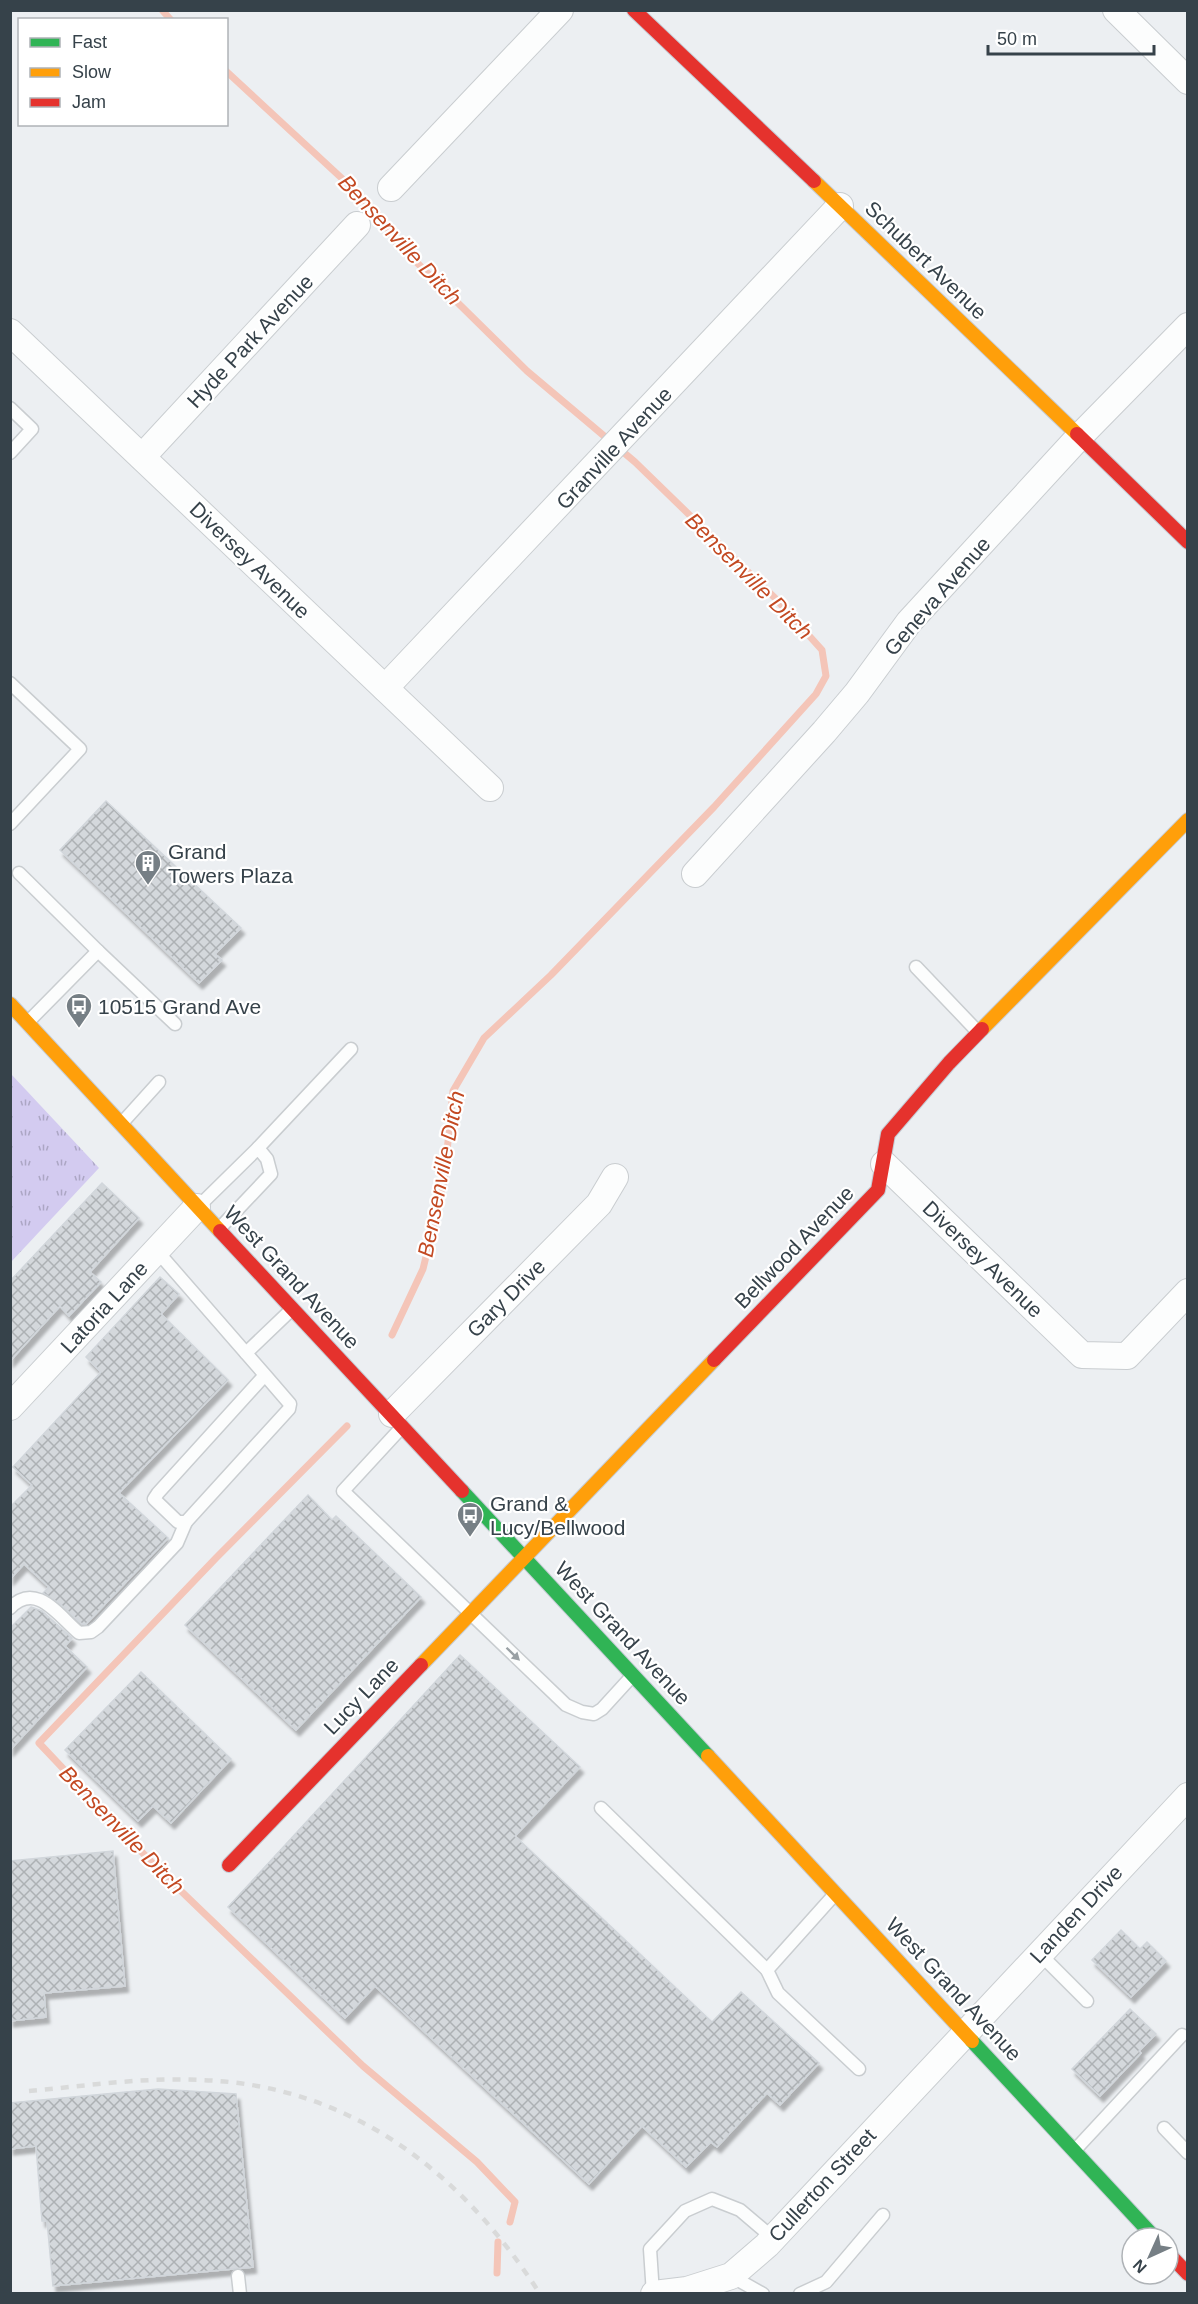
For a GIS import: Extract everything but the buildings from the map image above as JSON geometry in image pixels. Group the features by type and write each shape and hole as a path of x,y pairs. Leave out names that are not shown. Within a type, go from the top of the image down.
{"street":[{"path":"391,188 560,10"},
{"name":"Schubert Avenue","path":"634,10 1188,542"},
{"path":"1116,10 1184,70"},
{"name":"Granville Avenue","path":"385,688 640,421 840,206"},
{"name":"Hyde Park Avenue","path":"142,457 357,225"},
{"name":"Geneva Avenue","path":"695,873 825,732 909,622 1079,436 1188,326"},
{"name":"Diversey Avenue","path":"10,332 490,788"},
{"name":"Bellwood Avenue","path":"525,1558 878,1190 888,1134 949,1063 1188,820"},
{"name":"West Grand Avenue","path":"10,1004 1144,2226"},
{"name":"Diversey Avenue","path":"884,1164 1082,1355 1127,1356 1188,1292"},
{"name":"Gary Drive","path":"397,1420 599,1203 615,1177"},
{"name":"Latoria Lane","path":"10,1407 197,1207"},
{"name":"Lucy Lane","path":"229,1865 525,1558"},
{"name":"Landen Drive","path":"965,2032 1188,1796"},
{"name":"Cullerton Street","path":"653,2294 687,2290 732,2276 773,2238 965,2032"}],"lane":[{"path":"10,408 32,429 10,453"},
{"path":"10,684 80,749 10,824"},
{"path":"19,873 175,1024"},
{"path":"27,1023 98,951"},
{"path":"916,967 979,1033"},
{"path":"197,1207 258,1149 351,1049"},
{"path":"121,1124 159,1082"},
{"path":"218,1230 271,1174 267,1159 258,1149"},
{"path":"10,1608 19,1599 29,1596 39,1598 79,1633 91,1632 98,1628 177,1543 186,1522 289,1409 290,1404 157,1251"},
{"path":"246,1353 292,1309"},
{"path":"186,1522 178,1522 154,1499 265,1375"},
{"path":"397,1420 343,1491 566,1705 594,1714 602,1709 633,1675"},
{"path":"601,1808 767,1970 778,1993 859,2069"},
{"path":"767,1970 836,1893"},
{"path":"1039,1953 1088,2001"},
{"path":"1074,2151 1182,2035"},
{"path":"1164,2127 1188,2153"},
{"path":"653,2294 650,2249 685,2211 712,2199 740,2210 773,2238"},
{"path":"800,2294 826,2282 883,2215"},
{"path":"238,2276 240,2294"},
{"path":"732,2276 763,2294"}],"green space":[{"path":"11,1074 99,1168 10,1262"}],"waterway":[{"name":"Bensenville Ditch","path":"162,10 169,18"},
{"name":"Bensenville Ditch","path":"228,73 348,184 383,220 394,240 527,371 635,462 775,598 822,650 826,676 816,694 714,807 551,975 484,1038 453,1091 444,1182 423,1269 392,1335"},
{"name":"Bensenville Ditch","path":"347,1426 216,1558 39,1743 156,1867 363,2066 477,2162 515,2202 510,2222"},
{"name":"Bensenville Ditch","path":"497,2273 498,2242"}],"railway":[{"path":"29,2091 115,2082 180,2079 255,2086 306,2098 353,2118 397,2143 438,2174 475,2210 509,2250 540,2294"}],"traffic: fast":[{"path":"462,1491 708,1756"},
{"path":"972,2041 1144,2226"}],"traffic: slow":[{"path":"814,181 1077,434"},
{"path":"982,1029 1188,820"},
{"path":"10,1004 220,1231"},
{"path":"421,1665 714,1360"},
{"path":"708,1756 972,2041"}],"traffic: jam":[{"path":"634,10 814,181"},
{"path":"1077,434 1188,542"},
{"path":"714,1360 878,1190 888,1134 949,1063 982,1029"},
{"path":"220,1231 462,1491"},
{"path":"229,1865 421,1665"},
{"path":"1180,2266 1188,2274"}],"place":[{"name":"Grand Towers Plaza","path":"148,886"},
{"name":"10515 Grand Ave","path":"79,1029"},
{"name":"Grand & Lucy/Bellwood","path":"470,1538"}]}
